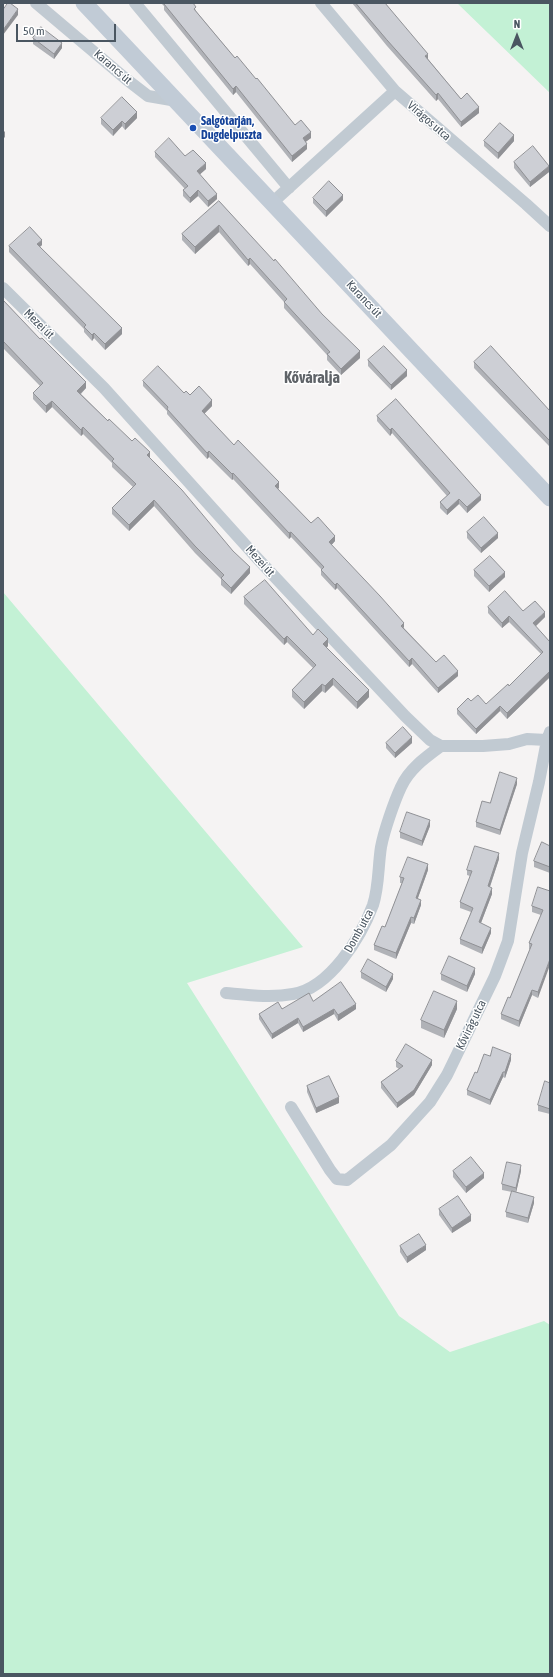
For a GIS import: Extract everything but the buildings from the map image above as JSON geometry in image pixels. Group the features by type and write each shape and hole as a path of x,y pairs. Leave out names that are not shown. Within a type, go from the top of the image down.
{"main road":[{"name":"Karancs út","path":"84,3 273,202 550,498"}],"street":[{"name":"Karancs út","path":"36,3 148,96 177,101"},
{"path":"135,3 289,188"},
{"name":"Virágos utca","path":"321,3 396,91 550,226"},
{"path":"273,202 396,91"},
{"name":"Mezei út","path":"3,288 104,388 258,559 405,716 430,740 441,746"},
{"path":"441,746 484,746 509,744 527,739 549,736"},
{"name":"Kővirág utca","path":"291,1107 330,1170 337,1179 347,1180 391,1145 430,1102 447,1075 475,1018 495,976 508,941 522,854 549,736"},
{"name":"Domb utca","path":"226,993 275,996 294,994 310,988 337,967 362,928 374,903 381,846 402,785 420,761 441,746"}],"green space":[{"path":"457,3 550,3 550,93"},
{"path":"3,592 303,947 187,983 399,1316 450,1352 544,1321 550,1325 550,1674 3,1674"}],"place":[{"name":"Salgótarján, Dugdelpuszta","path":"193,128"}],"district":[{"name":"Kőváralja","path":"312,378"}]}
